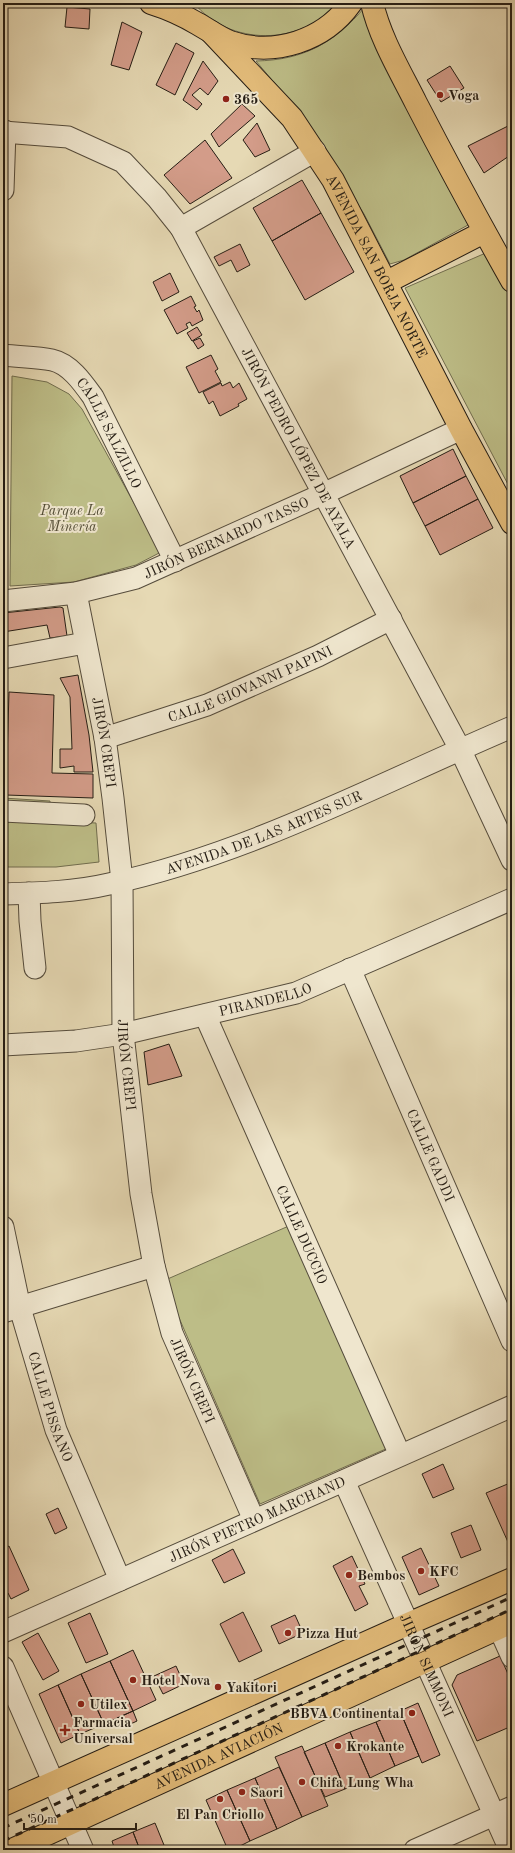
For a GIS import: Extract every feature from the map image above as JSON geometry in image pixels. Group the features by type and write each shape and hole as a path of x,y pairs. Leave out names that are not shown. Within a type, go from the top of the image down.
{"main road":[{"name":"AVENIDA SAN BORJA NORTE","path":"151,3 166,8 205,28 292,118 315,151 333,180 387,282 461,429 512,523"},
{"path":"181,3 205,28 229,41 245,46 279,47 312,37 340,18 351,3"},
{"path":"372,3 375,17 396,62 459,186 512,281"},
{"path":"387,282 484,232"},
{"path":"3,1805 512,1579"},
{"name":"AVENIDA AVIACIÓN","path":"12,1850 424,1661 506,1625"}],"street":[{"path":"3,190 4,132"},
{"name":"JIRÓN PEDRO LÓPEZ DE AYALA","path":"4,132 68,137 123,162 157,198 182,228 460,749 512,860"},
{"path":"182,228 315,151"},
{"name":"CALLE SALZILLO","path":"3,355 53,360 83,382 175,561"},
{"name":"JIRÓN BERNARDO TASSO","path":"3,601 76,593 136,578 323,494 461,429"},
{"name":"JIRÓN CREPI","path":"76,593 105,738 122,881 123,1034 141,1194 154,1266 172,1333 254,1520"},
{"name":"CALLE GIOVANNI PAPINI","path":"105,738 207,705 318,656 391,619"},
{"path":"3,658 85,643"},
{"name":"AVENIDA DE LAS ARTES SUR","path":"3,894 85,888 122,881 191,862 242,845 512,727"},
{"path":"3,811 84,815"},
{"path":"29,893 30,922 35,968"},
{"name":"PIRANDELLO","path":"3,1045 76,1041 123,1034 296,993 512,899"},
{"name":"CALLE GADDI","path":"350,969 512,1341"},
{"name":"CALLE DUCCIO","path":"205,1015 400,1455"},
{"name":"CALLE PISSANO","path":"3,1227 12,1310 56,1430 120,1580"},
{"path":"12,1310 154,1266"},
{"name":"JIRÓN PIETRO MARCHAND","path":"3,1632 512,1406"},
{"name":"JIRÓN SIMMONI","path":"344,1481 424,1661 503,1811 510,1850"},
{"path":"506,1625 512,1657"},
{"path":"3,1667 83,1850"},
{"path":"415,1850 503,1811"}],"green space":[{"path":"194,3 337,3 322,17 304,28 285,34 265,36 245,33 226,27 209,17"},
{"path":"365,7 467,215 468,225 404,260 390,264 364,214 297,110 256,61 289,57 317,47 330,40 342,30"},
{"path":"488,252 512,297 512,492 405,288"},
{"name":"Parque La Minería","path":"12,376 47,382 69,394 82,409 161,552 136,565 74,582 10,586"},
{"path":"3,798 50,801 50,811 3,808"},
{"path":"3,819 96,823 99,862 56,867 3,867"},
{"path":"291,1225 388,1448 260,1504 163,1281"}],"building":[{"path":"67,7 90,9 89,29 65,27"},
{"path":"122,22 142,32 129,70 111,65"},
{"path":"176,43 194,53 175,95 156,85"},
{"path":"203,61 218,81 208,95 200,88 192,95 202,104 197,110 183,100"},
{"path":"450,66 464,88 441,102 427,80"},
{"path":"242,104 255,116 219,147 211,134"},
{"path":"257,123 270,150 255,157 243,140"},
{"path":"512,124 512,154 484,173 468,146"},
{"path":"205,140 232,178 190,204 164,175"},
{"path":"302,180 321,213 272,241 253,208"},
{"path":"321,213 354,272 305,300 272,241"},
{"path":"240,244 250,265 237,272 231,260 219,266 214,257"},
{"path":"170,273 179,292 162,301 153,282"},
{"path":"191,296 196,306 194,307 197,312 199,310 203,320 192,326 190,322 186,324 188,328 177,334 164,310"},
{"path":"197,327 202,335 192,341 187,333"},
{"path":"200,338 204,345 198,349 193,341"},
{"path":"211,355 218,369 215,371 221,382 199,393 186,367"},
{"path":"230,382 233,388 239,383 247,399 238,404 239,406 220,416 213,401 209,404 203,392 221,383 222,386"},
{"path":"453,449 466,476 413,503 400,476"},
{"path":"466,476 478,499 425,526 413,503"},
{"path":"478,499 493,528 440,555 425,526"},
{"path":"60,607 63,608 67,636 50,638 47,625 3,632 3,613"},
{"path":"78,675 89,735 93,772 74,772 74,766 60,768 60,749 72,749 70,697 60,678"},
{"path":"9,692 54,695 52,773 93,774 93,798 6,795"},
{"path":"169,1044 182,1076 148,1085 144,1052"},
{"path":"443,1464 454,1489 433,1498 422,1474"},
{"path":"510,1483 512,1488 512,1551 486,1493"},
{"path":"58,1508 67,1528 55,1534 46,1514"},
{"path":"471,1525 481,1550 461,1558 451,1533"},
{"path":"9,1546 29,1590 11,1599 8,1593 3,1597 3,1549"},
{"name":"KFC","path":"421,1548 439,1586 419,1595 402,1557"},
{"path":"233,1549 245,1573 224,1583 212,1560"},
{"name":"Bembos","path":"352,1556 365,1584 359,1586 368,1604 355,1611 333,1566"},
{"path":"243,1612 262,1651 239,1662 220,1624"},
{"path":"90,1613 108,1654 86,1663 68,1623"},
{"path":"295,1615 303,1633 279,1644 271,1626"},
{"path":"38,1633 59,1671 43,1680 22,1642"},
{"name":"Hotel Nova","path":"133,1650 156,1700 133,1711 110,1661"},
{"path":"500,1656 512,1683 512,1726 477,1741 452,1685 457,1675"},
{"path":"110,1661 133,1711 104,1724 81,1674"},
{"path":"176,1666 184,1684 163,1694 154,1676"},
{"name":"Utilex","path":"81,1674 104,1724 80,1734 58,1685"},
{"path":"58,1685 80,1734 61,1743 39,1694"},
{"path":"418,1703 440,1755 422,1763 400,1711"},
{"path":"133,1711 137,1721 122,1728 117,1718"},
{"path":"400,1711 419,1756 395,1766 376,1722"},
{"path":"376,1722 395,1766 370,1778 350,1732"},
{"path":"350,1732 370,1778 345,1789 325,1743"},
{"path":"3,1733 7,1742 3,1744"},
{"path":"325,1743 345,1789 325,1797 304,1752"},
{"name":"Chifa Lung Wha","path":"302,1746 328,1806 302,1817 275,1757"},
{"path":"279,1767 302,1817 277,1829 255,1778"},
{"path":"255,1778 277,1829 250,1841 227,1790"},
{"path":"227,1790 250,1841 232,1850 228,1850 206,1800"},
{"path":"155,1823 166,1850 140,1850 133,1832"},
{"path":"133,1832 140,1850 115,1850 112,1841"}],"railway":[{"path":"3,1828 512,1597"},
{"path":"3,1841 512,1609"}],"place":[{"name":"Voga","path":"440,95"},
{"name":"365","path":"226,99"},
{"name":"KFC","path":"421,1571"},
{"name":"Bembos","path":"349,1575"},
{"name":"Pizza Hut","path":"288,1633"},
{"name":"Hotel Nova","path":"133,1680"},
{"name":"Yakitori","path":"218,1687"},
{"name":"Utilex","path":"81,1704"},
{"name":"BBVA Continental","path":"412,1713"},
{"name":"Farmacia Universal","path":"65,1730"},
{"name":"Krokante","path":"338,1746"},
{"name":"Chifa Lung Wha","path":"302,1782"},
{"name":"Saori","path":"242,1792"},
{"name":"El Pan Criollo","path":"220,1799"}]}
